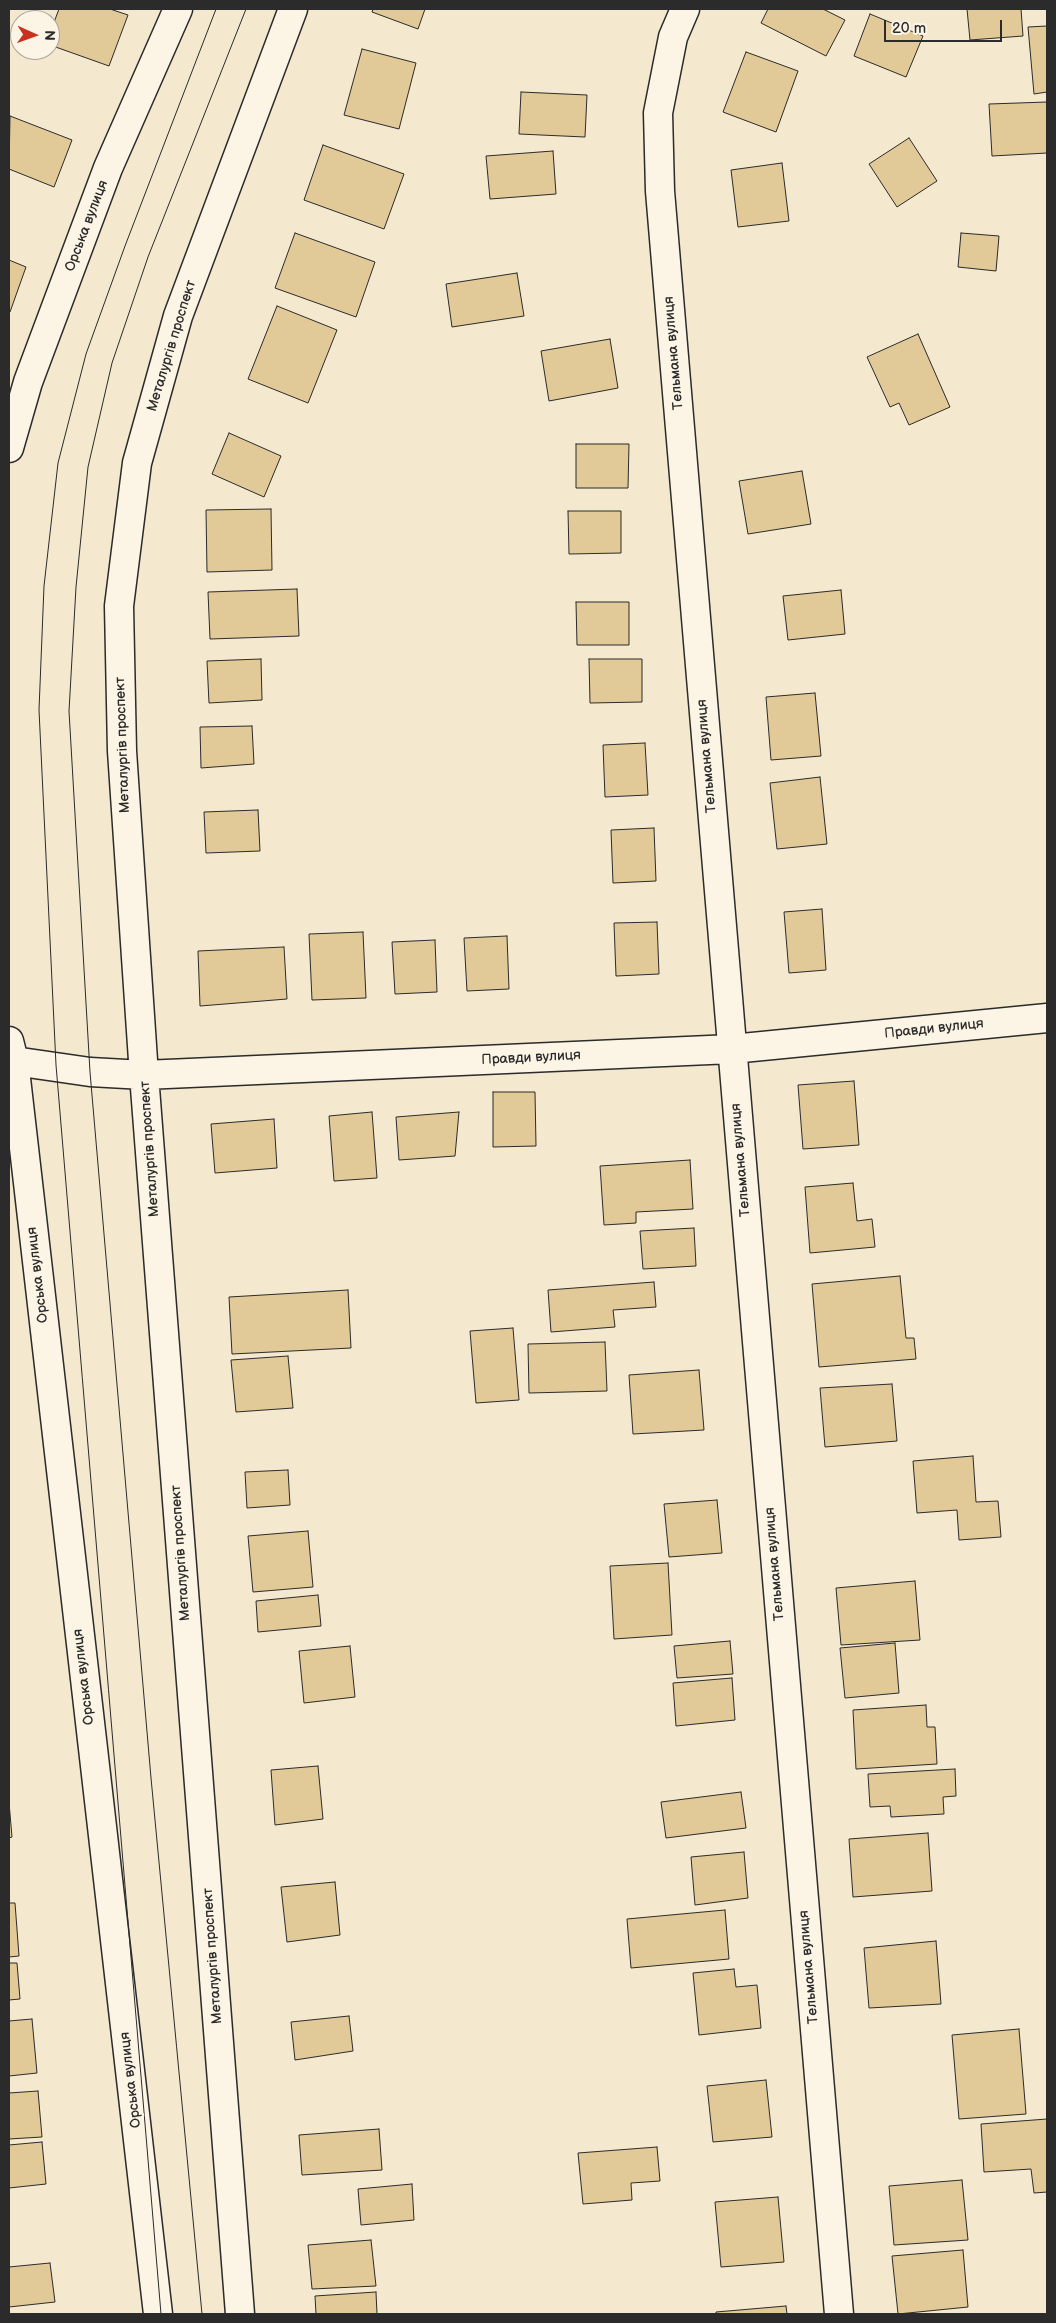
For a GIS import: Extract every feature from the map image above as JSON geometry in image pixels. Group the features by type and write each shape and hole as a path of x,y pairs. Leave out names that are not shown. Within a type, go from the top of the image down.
{"street":[{"name":"Орська вулиця","path":"9,448 28,382 108,168 178,9"},
{"name":"Металургів проспект","path":"240,2314 144,1075 122,751 119,606 137,463 178,316 293,9"},
{"name":"Тельмана вулиця","path":"685,9 674,37 658,113 660,191 839,2314"},
{"name":"Правди вулиця","path":"11,1051 90,1072 144,1075 732,1049 1047,1018"},
{"name":"Орська вулиця","path":"11,1051 158,2314"}],"building":[{"path":"110,9 128,15 109,66 60,49 59,10"},
{"path":"373,9 425,9 418,29 372,12"},
{"path":"768,9 823,9 845,20 826,56 761,23"},
{"path":"967,9 1021,9 1023,36 970,40"},
{"path":"870,14 923,36 906,77 854,56"},
{"path":"1047,26 1047,92 1034,94 1028,27"},
{"path":"362,49 416,63 399,129 344,115"},
{"path":"746,52 798,71 776,132 723,112"},
{"path":"521,92 587,95 585,137 519,134"},
{"path":"1047,102 1047,153 992,156 989,104"},
{"path":"10,116 72,140 54,187 9,169"},
{"path":"909,138 937,181 897,207 869,164"},
{"path":"323,145 404,174 384,229 304,200"},
{"path":"553,151 556,194 490,199 486,156"},
{"path":"782,163 789,221 738,227 731,170"},
{"path":"295,233 375,262 356,317 275,288"},
{"path":"961,233 999,236 996,271 958,267"},
{"path":"9,260 26,267 10,312 9,312"},
{"path":"517,273 524,316 452,327 446,284"},
{"path":"277,306 337,330 308,403 248,379"},
{"path":"918,334 950,407 909,425 899,403 890,407 867,357"},
{"path":"610,339 618,388 549,401 541,351"},
{"path":"229,433 281,456 264,497 212,474"},
{"path":"576,444 629,444 628,488 576,488"},
{"path":"802,471 811,524 748,534 739,481"},
{"path":"271,509 272,570 207,572 206,510"},
{"path":"568,511 621,511 621,553 569,554"},
{"path":"297,589 299,636 210,639 208,592"},
{"path":"841,590 845,634 788,640 783,596"},
{"path":"576,602 629,602 629,645 577,645"},
{"path":"261,659 262,700 209,703 207,661"},
{"path":"589,659 642,659 642,702 590,703"},
{"path":"815,693 821,756 771,760 766,697"},
{"path":"252,726 254,764 201,768 200,727"},
{"path":"645,743 648,795 605,797 603,745"},
{"path":"820,777 827,844 777,849 770,783"},
{"path":"258,810 260,851 206,853 204,812"},
{"path":"654,828 656,881 613,883 611,830"},
{"path":"822,909 826,970 789,973 784,912"},
{"path":"657,922 659,974 616,976 614,923"},
{"path":"363,932 366,998 312,1000 309,934"},
{"path":"507,936 509,989 467,991 464,938"},
{"path":"435,940 437,992 395,994 392,942"},
{"path":"284,947 287,999 200,1006 198,951"},
{"path":"854,1081 859,1145 803,1149 798,1085"},
{"path":"493,1092 535,1092 536,1146 493,1147"},
{"path":"372,1112 377,1178 334,1181 329,1116"},
{"path":"459,1112 455,1156 399,1160 396,1117"},
{"path":"274,1119 277,1168 215,1173 211,1124"},
{"path":"690,1160 693,1209 636,1212 636,1223 604,1225 600,1166"},
{"path":"853,1183 857,1221 872,1219 875,1247 810,1253 805,1187"},
{"path":"694,1228 696,1266 643,1269 640,1231"},
{"path":"900,1276 906,1338 914,1338 916,1359 819,1367 812,1284"},
{"path":"654,1282 656,1307 613,1310 615,1327 551,1332 548,1290"},
{"path":"348,1290 351,1348 232,1354 229,1297"},
{"path":"513,1328 519,1400 476,1403 470,1331"},
{"path":"605,1342 607,1391 529,1393 528,1344"},
{"path":"288,1356 293,1408 236,1412 231,1360"},
{"path":"699,1370 704,1430 633,1434 629,1375"},
{"path":"892,1384 897,1441 825,1447 820,1388"},
{"path":"973,1456 976,1502 998,1501 1001,1537 959,1540 957,1510 917,1513 913,1461"},
{"path":"288,1470 290,1505 247,1508 245,1472"},
{"path":"717,1500 722,1553 669,1557 664,1504"},
{"path":"308,1531 313,1587 253,1592 248,1536"},
{"path":"668,1563 672,1635 614,1639 610,1566"},
{"path":"915,1581 920,1640 841,1645 836,1588"},
{"path":"318,1595 321,1626 258,1632 256,1601"},
{"path":"730,1641 733,1674 677,1678 674,1646"},
{"path":"895,1643 899,1693 845,1698 840,1648"},
{"path":"350,1646 355,1697 304,1703 299,1651"},
{"path":"732,1678 735,1720 676,1726 673,1683"},
{"path":"926,1705 927,1727 935,1727 937,1764 856,1769 853,1710"},
{"path":"318,1766 323,1819 275,1825 271,1770"},
{"path":"955,1769 956,1796 943,1797 944,1814 891,1817 890,1806 870,1807 868,1774"},
{"path":"741,1792 746,1828 666,1838 661,1802"},
{"path":"9,1802 12,1837 9,1838"},
{"path":"928,1833 932,1891 853,1897 849,1839"},
{"path":"744,1852 748,1898 695,1905 691,1857"},
{"path":"335,1882 340,1935 287,1942 281,1887"},
{"path":"9,1903 15,1903 19,1956 9,1957"},
{"path":"725,1910 729,1959 631,1968 627,1919"},
{"path":"936,1941 941,2004 869,2008 864,1948"},
{"path":"9,1963 17,1963 20,1999 9,2000"},
{"path":"734,1969 736,1987 757,1985 761,2028 699,2035 693,1973"},
{"path":"349,2016 353,2051 295,2060 291,2022"},
{"path":"32,2019 37,2073 9,2076 9,2021"},
{"path":"1019,2029 1026,2114 959,2119 952,2035"},
{"path":"766,2080 772,2137 713,2142 707,2086"},
{"path":"38,2091 42,2137 9,2139 9,2093"},
{"path":"1047,2119 1047,2192 1034,2193 1031,2169 984,2172 981,2124"},
{"path":"379,2129 382,2170 302,2175 299,2135"},
{"path":"42,2142 46,2184 9,2188 9,2145"},
{"path":"657,2147 660,2181 631,2183 632,2200 583,2204 578,2153"},
{"path":"962,2180 968,2240 894,2245 889,2186"},
{"path":"412,2184 414,2220 361,2225 358,2189"},
{"path":"778,2197 784,2262 721,2267 715,2202"},
{"path":"371,2240 376,2286 312,2289 308,2245"},
{"path":"963,2250 968,2307 898,2314 892,2256"},
{"path":"50,2263 55,2302 9,2307 9,2267"},
{"path":"376,2292 377,2314 316,2314 315,2296"},
{"path":"786,2306 787,2314 716,2314 716,2312"}],"tram line":[{"path":"161,2314 56,1065 39,710 44,586 58,463 86,354 125,246 216,9"},
{"path":"202,2314 151,1778 90,1072 69,711 76,587 88,467 112,363 148,257 246,9"}]}
